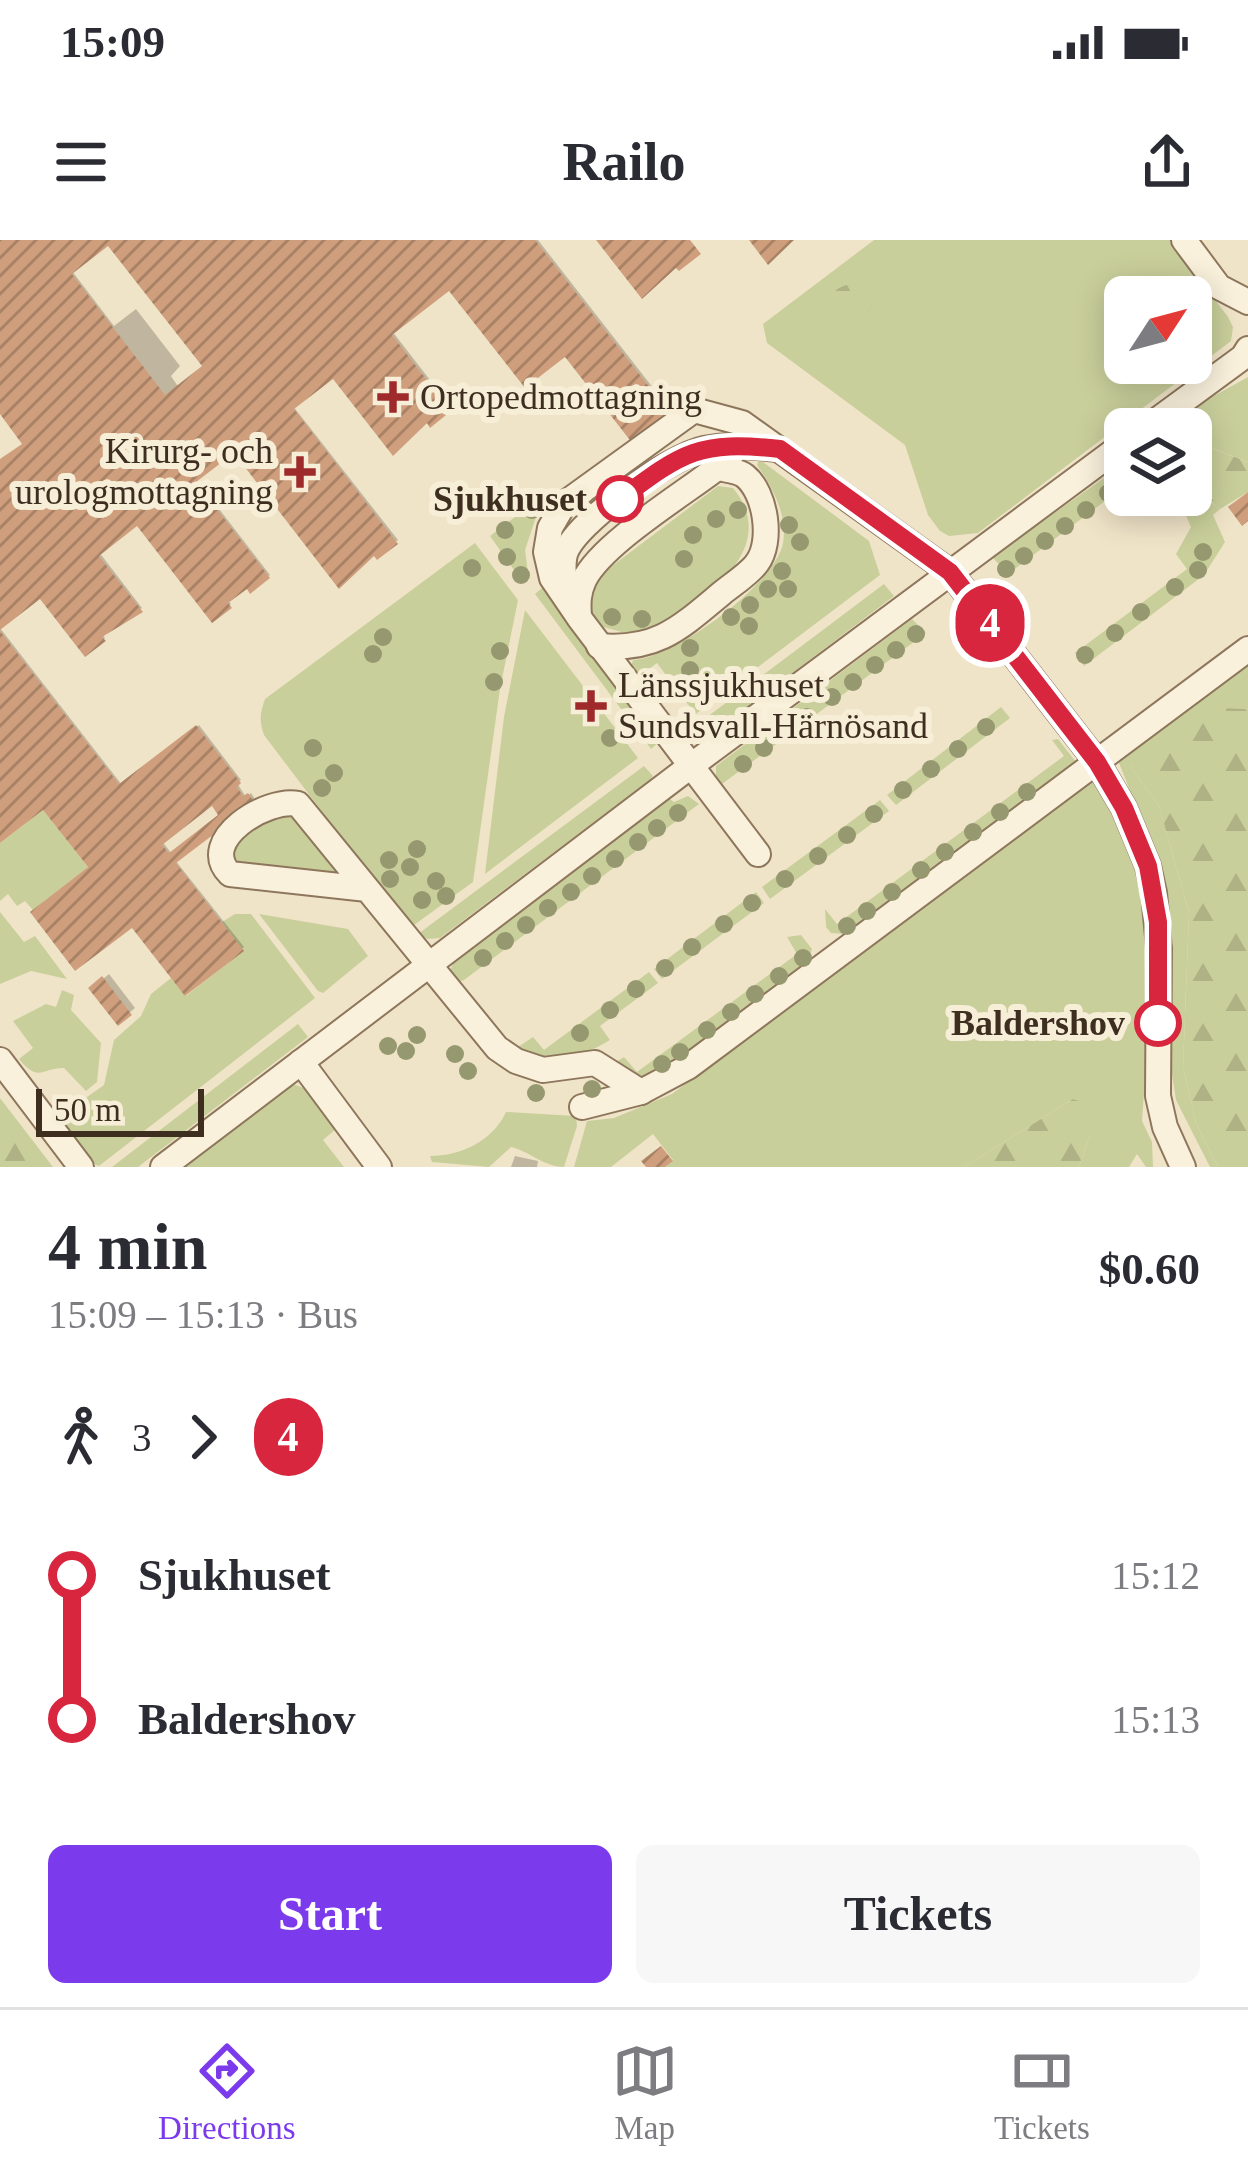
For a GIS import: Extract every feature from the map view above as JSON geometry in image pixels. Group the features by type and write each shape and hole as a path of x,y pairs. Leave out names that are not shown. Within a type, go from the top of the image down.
{"street":[{"path":"1184,240 1219,287 1248,302"},
{"path":"1173,408 1246,354"},
{"path":"758,854 598,646 552,578 546,552 550,528 564,504 694,410 742,423 950,572 1097,762 1124,808 1154,893 1160,980 1158,1096 1183,1167"},
{"path":"573,609 586,575 640,526 746,446"},
{"path":"573,609 565,553 582,529 675,458 704,449 780,449"},
{"path":"163,1167 1104,458"},
{"path":"598,646 653,643 676,631 758,563 765,517 755,490 744,475 718,468"},
{"path":"582,1107 641,1092 688,1067 1248,649"},
{"path":"367,889 230,874 221,865 219,846 271,804 284,800 298,804 367,889 428,965 496,1048 542,1070 595,1063 641,1092"},
{"path":"0,1060 81,1167"},
{"path":"301,1062 372,1158 396,1167"}],"green space":[{"path":"874,240 1170,240 1197,276 1104,276 1104,384 1174,384 1143,408 1104,408 1104,437 978,533 949,536 940,531 928,515 905,445 767,343 763,324"},
{"path":"859,283 873,301 861,318 842,329 824,310 837,290"},
{"path":"1212,296 1233,327 1231,341 1212,355"},
{"path":"1248,377 1248,462 1212,448 1212,408 1196,406"},
{"path":"1212,448 1248,462 1248,492 1220,509 1212,501"},
{"path":"759,459 869,541 880,575 677,728 673,721 690,707 657,663 639,677 631,667 633,660 696,633 743,598 776,560 783,543 783,522 757,465"},
{"path":"1104,478 1104,502 1008,574 992,557"},
{"path":"718,486 733,488 747,512 748,536 725,578 681,612 636,636 600,626 590,600 600,575"},
{"path":"1212,503 1220,509 1213,515 1225,542 1204,575 1084,666 1075,653 1187,569 1176,554 1191,527 1186,516 1212,516"},
{"path":"528,507 536,517 525,550 528,573 521,580 490,536"},
{"path":"475,543 518,600 500,689 473,882 410,928 264,735 261,713 265,699"},
{"path":"884,584 894,596 713,733 687,732"},
{"path":"542,588 660,741 651,749 535,594"},
{"path":"525,610 638,758 485,874 504,717"},
{"path":"912,619 926,633 722,784 716,779 716,766"},
{"path":"1248,658 1248,709 1225,708 1130,766 1159,806 1189,913 1183,1067 1196,1123 1218,1167 1210,1167 1176,1100 1170,1061 1173,943 1163,876 1116,755"},
{"path":"1001,707 1010,718 896,805 887,795"},
{"path":"1248,709 1248,1167 1218,1167 1196,1123 1183,1067 1189,913 1159,806 1130,766 1198,714"},
{"path":"1058,739 1076,762 845,934 831,933 826,927 825,909 837,924 1064,756 1052,740"},
{"path":"644,766 653,776 650,780 440,938 418,934"},
{"path":"1087,777 1103,792 1116,817 1147,903 1152,981 1142,1121 1152,1142 1153,1167 1146,1167 1137,1154 1129,1167 1079,1167 1090,1135 1073,1099 964,1167 665,1167 673,1160 653,1134 611,1167 574,1167 587,1121 614,1118 672,1094"},
{"path":"688,796 699,804 464,980 457,983 447,976 454,962 670,799 674,802"},
{"path":"880,800 889,811 770,899 762,887"},
{"path":"43,810 88,867 33,910 25,901 17,906 8,894 0,901 0,843"},
{"path":"284,813 295,816 339,869 338,875 240,864 231,852 236,846 262,823"},
{"path":"756,892 764,903 662,979 654,969"},
{"path":"0,912 24,942 35,936 67,979 31,971 0,984"},
{"path":"235,914 251,914 315,998 99,1166 90,1162 60,1123 60,1116 104,1085 114,1040 141,1016 151,994 171,978 186,996 243,951 222,922"},
{"path":"259,914 348,929 368,956 323,993"},
{"path":"801,935 812,949 808,963 646,1082 613,1064 624,1057 637,1072 797,954 787,937"},
{"path":"649,972 658,983 600,1026 610,1040 565,1057 542,1056 518,1047 533,1037 544,1050"},
{"path":"62,990 74,995 71,1010 101,1043 97,1082 86,1091 64,1068 36,1072 19,1059 33,1048 13,1021 46,1004 56,1007"},
{"path":"298,1024 308,1037 138,1167 112,1167"},
{"path":"285,1086 304,1088 336,1129 323,1140 344,1167 181,1167"},
{"path":"0,1098 53,1167 0,1167"},
{"path":"1073,1099 1090,1105 1090,1135 1079,1167 964,1167"},
{"path":"506,1112 576,1116 564,1167 511,1147 489,1167 432,1162 430,1156 464,1150 484,1139"}],"building":[{"path":"0,240 535,240 671,415 633,444 565,357 525,388 449,291 392,335 451,411 430,428 427,423 393,456 333,379 294,409 398,544 377,560 374,556 339,589 234,453 196,482 270,578 228,603 232,608 212,623 137,526 99,556 143,612 102,637 106,641 85,657 40,599 0,630 0,459 22,444 0,414","holes":["108,246 202,366 165,395 72,274"]},
{"path":"596,240 690,240 701,254 679,271 676,268 642,299"},
{"path":"749,240 794,240 768,265"},
{"path":"1248,492 1248,521 1242,526 1228,507"},
{"path":"0,631 119,784 196,725 241,783 237,787 243,796 248,793 255,803 176,863 244,951 185,996 132,928 75,971 30,912 88,867 43,810 0,843","holes":["212,806 218,815 169,853 162,845"]},
{"path":"102,976 132,1015 118,1026 88,988"},
{"path":"661,1146 673,1161 665,1167 646,1167 641,1161"}],"bus line":[{"name":"4","path":"620,499 675,458 704,449 780,449 950,572 1097,762 1124,808 1154,893 1158,1023"}],"place":[{"name":"Ortopedmottagning","path":"393,397"},
{"name":"Kirurg- och urologmottagning","path":"300,472"},
{"name":"Sjukhuset","path":"620,499"},
{"name":"Länssjukhuset Sundsvall-Härnösand","path":"591,706"},
{"name":"Baldershov","path":"1158,1023"}]}
